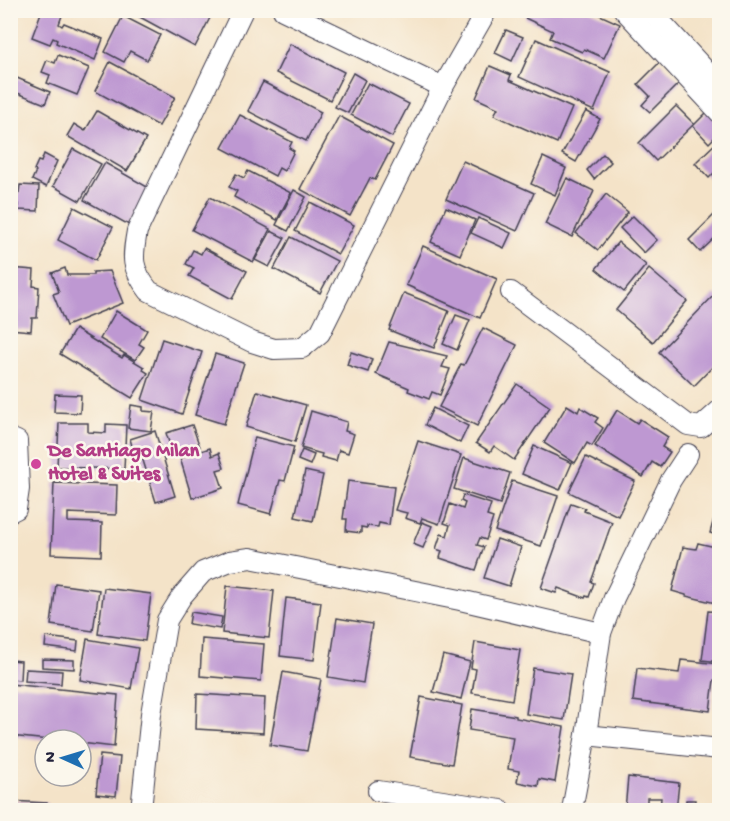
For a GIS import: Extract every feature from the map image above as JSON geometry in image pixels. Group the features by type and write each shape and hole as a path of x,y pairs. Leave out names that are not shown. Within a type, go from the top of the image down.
{"street":[{"path":"243,10 137,231 132,258 138,277 149,291 252,342 274,349 302,348 320,333 443,87 487,10"},
{"path":"283,10 443,87"},
{"path":"624,10 720,113"},
{"path":"650,10 720,86"},
{"path":"511,292 688,425 701,428 720,410"},
{"path":"10,438 16,441 19,489 16,510 10,512"},
{"path":"572,810 601,633 614,598 671,480 688,454"},
{"path":"141,810 151,714 167,620 182,596 203,572 230,561 250,558 460,600 601,633"},
{"path":"586,735 720,749"},
{"path":"378,791 501,810"}],"building":[{"path":"42,10 64,10 59,24 62,26 64,23 103,39 95,60 56,43 57,40 53,38 50,44 32,37"},
{"path":"127,10 214,10 195,47"},
{"path":"528,10 589,10 620,24 604,58 584,49 582,52 550,38 553,31 525,18"},
{"path":"123,16 160,35 147,60 130,51 124,62 105,52"},
{"path":"506,30 523,37 512,61 495,53"},
{"path":"536,39 610,72 594,111 519,77"},
{"path":"290,44 344,72 330,100 276,73"},
{"path":"58,55 89,68 77,95 47,83 50,75 42,72 47,60 55,63"},
{"path":"110,62 175,97 159,126 95,91"},
{"path":"660,62 680,82 650,112 642,105 650,96 638,84"},
{"path":"490,66 511,75 509,80 572,108 557,143 494,115 498,108 476,98"},
{"path":"353,73 365,80 348,113 335,107"},
{"path":"10,75 50,92 45,104 10,90"},
{"path":"263,82 321,112 306,141 248,111"},
{"path":"368,83 409,104 392,137 351,115"},
{"path":"676,106 694,124 656,161 639,143"},
{"path":"97,111 146,139 127,171 67,136 74,124 85,131"},
{"path":"586,111 600,119 576,162 562,154"},
{"path":"708,111 720,122 720,132 709,143 693,126"},
{"path":"240,115 292,142 289,148 294,151 284,171 279,168 275,176 222,148"},
{"path":"339,116 393,145 375,180 370,178 350,216 300,189"},
{"path":"720,139 720,167 709,178 695,163"},
{"path":"73,149 101,164 80,201 53,186"},
{"path":"44,154 57,161 46,187 32,180 38,161 41,162"},
{"path":"603,154 611,162 594,179 587,170"},
{"path":"543,157 566,168 555,195 531,184"},
{"path":"463,161 534,193 517,231 446,199"},
{"path":"105,163 149,188 129,225 84,200"},
{"path":"248,171 291,193 277,220 234,197 237,191 229,187 236,174 244,178"},
{"path":"567,178 594,191 572,237 545,224"},
{"path":"20,185 39,186 38,211 18,210 16,193 19,193"},
{"path":"294,190 306,197 288,231 276,225"},
{"path":"606,194 628,212 598,250 576,233"},
{"path":"210,197 270,229 253,262 192,230"},
{"path":"310,202 354,225 338,254 295,231"},
{"path":"74,207 113,227 96,260 58,240"},
{"path":"446,207 475,220 460,255 431,242"},
{"path":"720,209 720,233 700,252 689,240"},
{"path":"633,216 657,240 644,253 620,228"},
{"path":"478,218 511,233 504,248 471,233"},
{"path":"271,231 285,238 269,267 255,260"},
{"path":"291,237 337,261 320,293 274,269"},
{"path":"618,242 646,265 624,292 596,269"},
{"path":"423,246 497,279 480,318 406,285"},
{"path":"204,248 247,271 232,299 189,276 194,268 186,264 193,250 201,254"},
{"path":"10,268 34,270 33,286 39,287 37,318 32,318 31,331 10,329"},
{"path":"65,268 67,275 93,275 93,272 110,271 123,303 66,326 53,294 59,292 52,273"},
{"path":"649,269 687,301 653,342 616,310"},
{"path":"404,293 449,311 434,348 389,330"},
{"path":"715,294 720,299 720,359 694,386 659,352"},
{"path":"116,311 147,330 139,344 144,347 135,360 100,339"},
{"path":"456,315 470,320 457,350 443,344"},
{"path":"483,328 517,345 477,426 439,407"},
{"path":"75,329 122,358 124,355 144,367 143,370 148,373 132,398 60,354"},
{"path":"162,339 202,352 182,414 142,400"},
{"path":"389,342 447,356 442,367 450,369 440,395 432,392 429,399 376,374"},
{"path":"351,352 372,359 368,372 347,365"},
{"path":"215,354 244,363 224,424 195,415"},
{"path":"517,384 550,407 514,460 494,446 490,452 476,443"},
{"path":"257,391 306,405 295,442 246,427"},
{"path":"55,394 81,395 80,413 54,412"},
{"path":"131,405 143,407 143,411 154,412 151,431 128,428"},
{"path":"567,405 578,412 580,407 598,418 595,422 603,428 592,446 587,443 575,463 544,443"},
{"path":"433,408 468,426 460,443 425,425"},
{"path":"617,410 637,423 640,419 668,437 662,447 670,452 660,467 652,462 643,477 595,446"},
{"path":"311,411 347,422 345,431 354,434 348,453 339,450 336,461 301,448"},
{"path":"59,423 88,423 88,432 106,433 106,424 126,425 124,469 57,467"},
{"path":"192,425 200,447 173,455 166,433"},
{"path":"155,431 175,496 156,502 141,454 135,456 130,439"},
{"path":"255,437 294,447 285,481 280,480 271,514 238,505"},
{"path":"418,441 461,455 439,524 422,518 420,523 405,518 407,513 395,510"},
{"path":"534,446 572,463 560,490 522,474"},
{"path":"210,448 212,456 219,453 224,468 217,470 223,488 192,498 180,458"},
{"path":"302,450 314,455 310,465 298,460"},
{"path":"586,457 635,481 618,516 569,492"},
{"path":"464,458 510,473 500,504 454,489"},
{"path":"305,471 323,475 313,521 295,517"},
{"path":"348,481 394,487 389,525 379,523 378,527 361,527 361,533 346,531 347,519 343,519"},
{"path":"512,481 558,496 541,546 495,531"},
{"path":"54,483 117,485 116,515 68,513 68,522 102,523 101,556 51,554"},
{"path":"463,495 491,504 487,516 493,518 486,540 480,538 477,545 484,547 476,570 440,558 442,551 436,549 441,534 447,536 450,525 444,523 450,504 463,509 465,503 461,501"},
{"path":"571,503 612,522 591,582 594,583 589,597 585,598 558,588 556,593 541,588"},
{"path":"718,504 720,505 720,536 710,533"},
{"path":"422,522 432,526 423,548 413,544"},
{"path":"497,539 521,547 509,586 484,578"},
{"path":"698,543 720,548 720,604 672,591 683,547 696,549"},
{"path":"56,584 99,590 93,631 51,625"},
{"path":"227,586 274,591 269,638 222,633"},
{"path":"104,588 151,594 145,641 98,634"},
{"path":"286,598 321,602 314,660 280,656"},
{"path":"708,611 720,612 720,662 702,660"},
{"path":"191,612 222,617 220,629 189,624"},
{"path":"337,618 372,624 363,683 328,677"},
{"path":"46,637 78,641 77,651 45,647"},
{"path":"87,639 138,648 131,689 80,680"},
{"path":"202,639 264,644 261,681 200,676"},
{"path":"475,642 520,650 512,700 472,693 476,669 471,668"},
{"path":"443,655 470,662 461,699 433,692"},
{"path":"42,659 74,660 74,669 42,667"},
{"path":"10,660 21,661 20,680 10,679"},
{"path":"681,660 720,664 720,681 714,680 710,711 633,701 637,668 679,673"},
{"path":"533,668 571,674 564,720 526,714"},
{"path":"26,669 62,671 61,684 25,681"},
{"path":"283,672 321,679 307,751 270,745"},
{"path":"10,684 118,695 114,747 93,744 93,728 33,728 33,738 10,736"},
{"path":"197,694 265,698 263,733 196,729"},
{"path":"421,697 462,705 452,764 410,757"},
{"path":"472,709 564,727 555,782 539,779 538,786 517,782 519,771 508,769 513,737 469,730"},
{"path":"100,755 120,757 116,796 96,794"},
{"path":"628,777 679,783 676,810 660,810 661,798 647,798 647,810 625,810"},
{"path":"686,800 695,800 694,810 686,810"},
{"path":"10,801 47,803 46,810 10,810"}],"place":[{"name":"De Santiago Milan Hotel & Suites","path":"36,464"}]}
